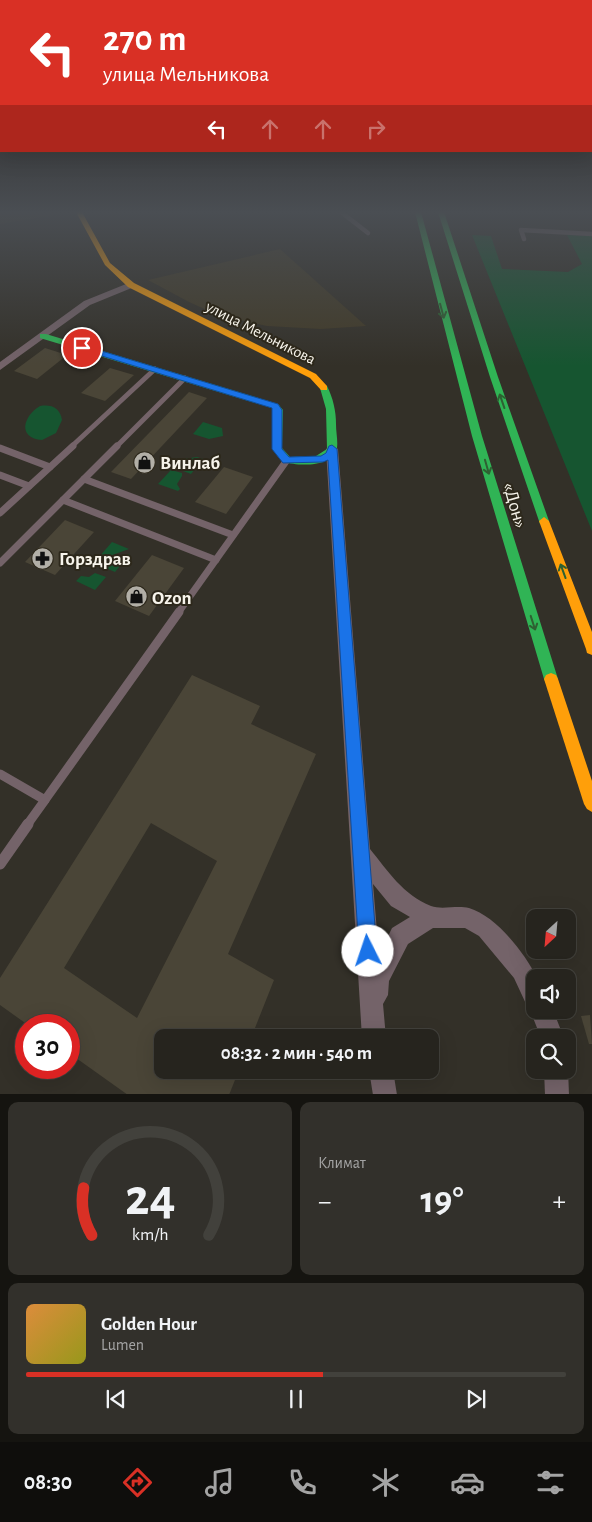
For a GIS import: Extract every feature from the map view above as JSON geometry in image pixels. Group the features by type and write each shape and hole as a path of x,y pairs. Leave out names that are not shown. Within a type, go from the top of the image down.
{"main road":[{"name":"улица Мельникова","path":"107,263 131,285 313,376 320,382 329,396 332,449"},
{"name":"«Дон»","path":"431,263 469,406 521,585 592,804"},
{"name":"«Дон»","path":"457,263 501,399 592,649"},
{"path":"42,336 275,406 278,410 277,449 287,460 323,459 330,455 332,449"}],"street":[{"path":"0,367 94,299 131,285"},
{"path":"332,449 374,1029"},
{"path":"361,853 398,900 430,917 467,918 486,929 522,970 526,979"},
{"path":"374,1029 378,980 400,936 430,917"},
{"path":"377,1079 378,1094"},
{"path":"382,1079 385,1094"},
{"path":"556,1079 557,1094"}],"lane":[{"path":"0,513 155,369"},
{"path":"0,563 185,378"},
{"path":"0,448 50,467"},
{"path":"0,864 287,460"},
{"path":"0,474 29,486"},
{"path":"84,479 233,536"},
{"path":"63,500 216,560"},
{"path":"0,774 45,800"}],"shaded area":[{"path":"220,263 296,263 366,326 321,329 267,326 220,316 148,280"}],"green space":[{"path":"483,263 500,263 502,269 568,272 582,263 592,263 592,531"},
{"path":"40,406 55,408 62,420 56,433 42,440 29,435 25,426 30,415"},
{"path":"203,422 222,428 223,436 209,439 193,434"},
{"path":"197,457 203,459 191,474 183,471 178,465 183,459"},
{"path":"171,470 182,473 177,484 180,489 178,491 158,484"},
{"path":"112,542 129,549 104,558 99,557"},
{"path":"130,554 115,572 101,566 104,561"},
{"path":"95,573 106,577 95,590 76,581 81,576 89,577"}],"building":[{"path":"45,348 67,355 37,379 14,371"},
{"path":"110,368 134,375 105,401 81,393"},
{"path":"189,392 207,398 131,479 111,472"},
{"path":"224,467 253,477 226,514 195,502"},
{"path":"65,520 94,532 55,575 25,562"},
{"path":"152,555 184,568 149,616 115,601"},
{"path":"192,675 260,706 251,724 316,754 228,954 274,980 255,1029 154,1029 154,1079 235,1079 229,1094 127,1094 80,1061 80,1014 15,1014 15,1016 0,1005 0,978","holes":["151,823 217,861 137,1018 64,968"]},
{"path":"590,1015 592,1044 589,1044 581,1016"}],"traffic: fast":[{"path":"431,263 477,436 551,679"},
{"path":"457,263 494,377 544,521"},
{"path":"43,336 275,406 278,410 277,449 287,460 318,460 332,449 331,409 324,388"}],"traffic: slow":[{"path":"106,263 131,285 313,376 324,388"},
{"path":"544,521 592,649"},
{"path":"551,679 592,804"}],"place":[{"name":"Винлаб","path":"144,462"},
{"name":"Горздрав","path":"43,558"},
{"name":"Ozon","path":"136,597"}],"route":[{"path":"82,348 272,404 278,410 277,449 287,460 323,459 330,455 332,449 368,951"}]}
